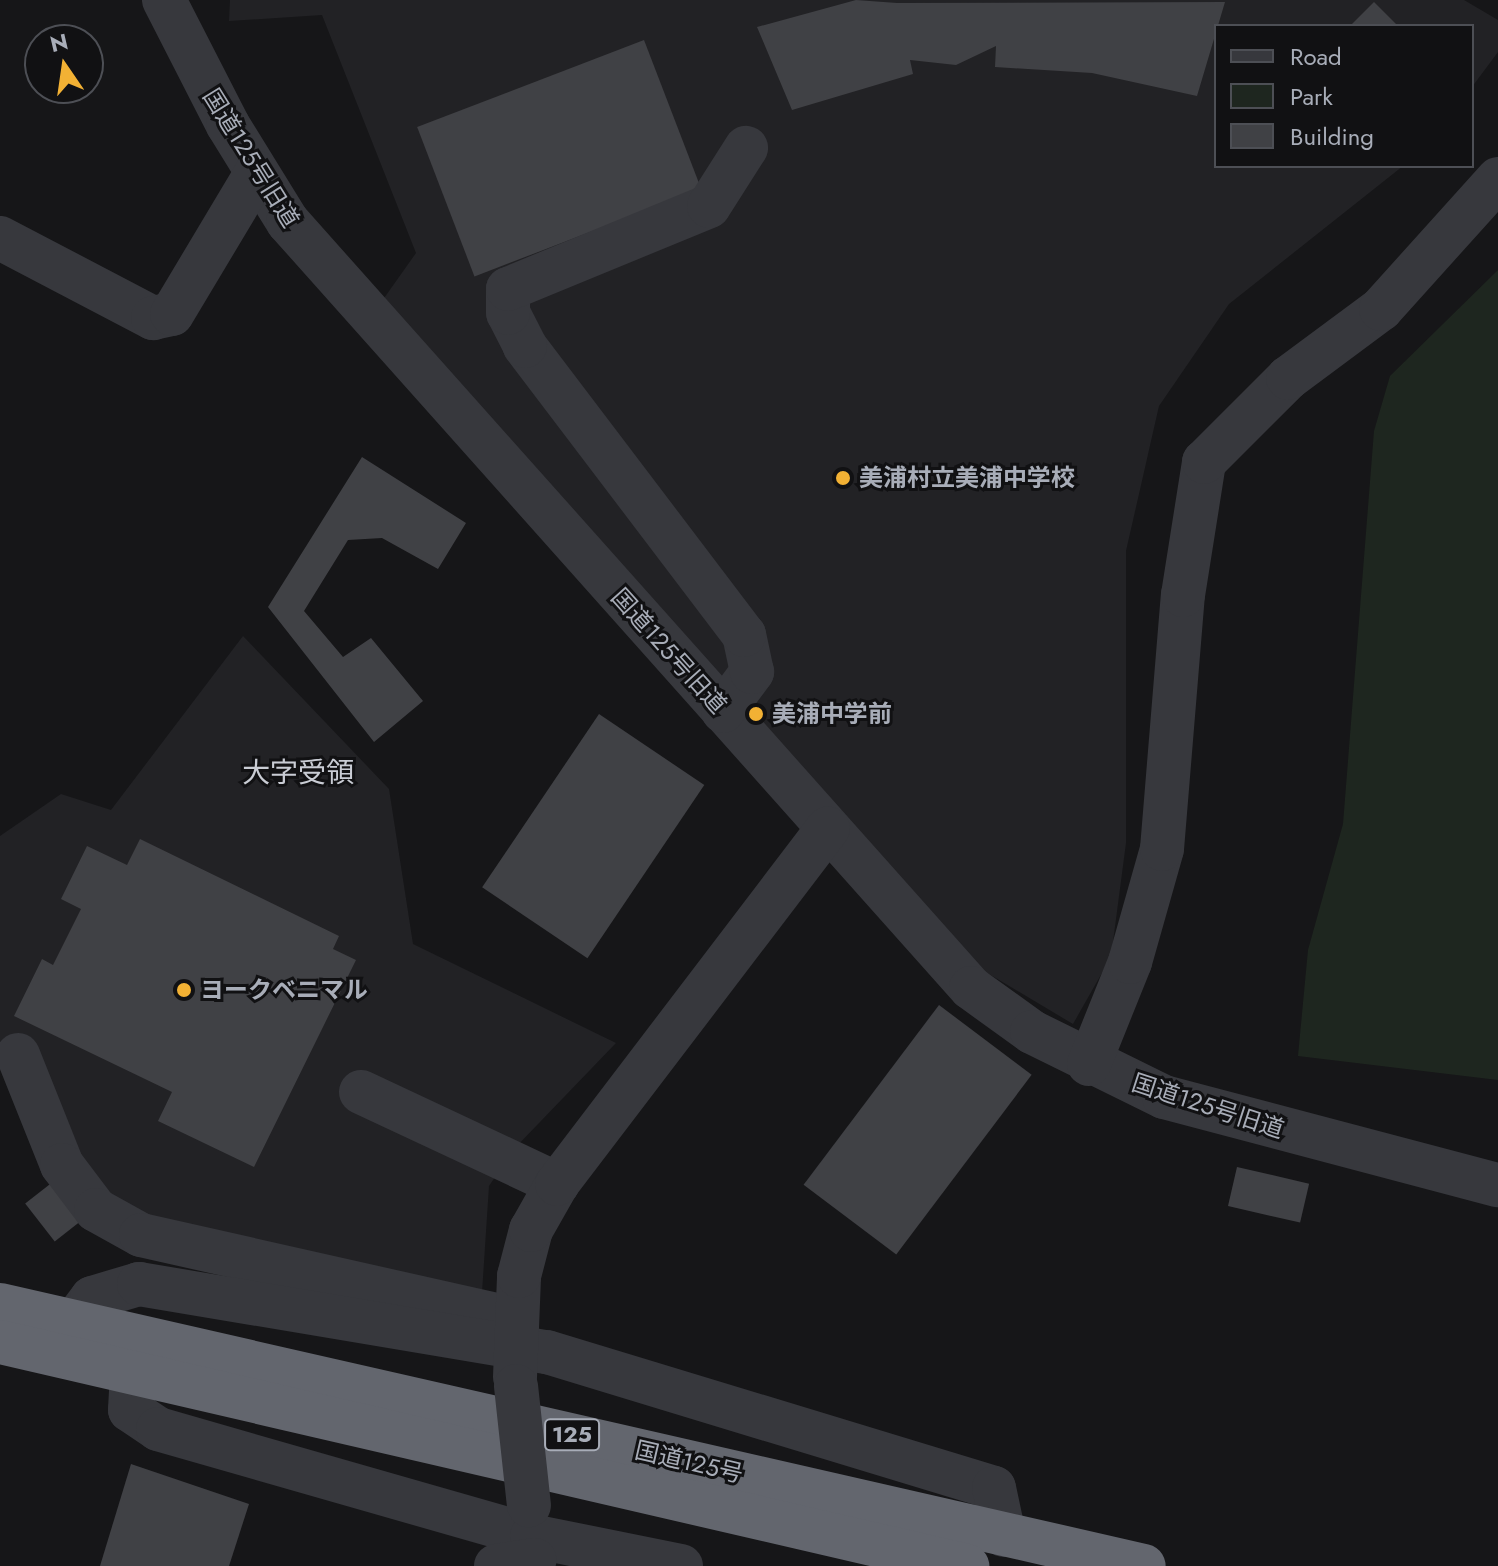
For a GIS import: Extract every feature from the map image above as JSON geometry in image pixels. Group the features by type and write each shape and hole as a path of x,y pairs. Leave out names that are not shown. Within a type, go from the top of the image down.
{"highway":[{"name":"国道125号","path":"0,1305 1144,1566"},
{"name":"国道125号","path":"0,1342 967,1566"}],"street":[{"name":"国道125号旧道","path":"164,0 257,172 288,222 371,319 971,988 1089,1064 1178,1102 1498,1185"},
{"path":"723,711 752,672 744,635 525,346 508,313 508,289 709,206 746,148"},
{"path":"0,238 153,318 172,314 257,172"},
{"path":"1089,1064 1130,962 1162,849 1183,595 1204,462 1288,378 1381,309 1498,179"},
{"path":"525,1547 514,1351 531,1230 557,1184 828,828"},
{"path":"18,1055 62,1165 96,1210 141,1235 514,1351"},
{"path":"361,1092 557,1184"},
{"path":"74,1322 92,1298 139,1284 514,1351 547,1352 994,1488 1004,1535"},
{"path":"132,1372 130,1410 158,1429 525,1547 681,1566"}],"shaded area":[{"name":"美浦村立美浦中学校","path":"230,0 1464,0 1498,20 1498,52 1474,84 1474,24 1214,24 1214,168 1400,168 1229,304 1159,406 1126,551 1126,843 1111,957 1073,1024 967,961 382,301 416,253 322,15 229,21"},
{"path":"243,636 389,789 413,944 616,1043 514,1149 489,1186 481,1308 134,1223 0,1067 0,836 61,794 111,810"}],"green space":[{"path":"1498,270 1498,1080 1298,1056 1308,950 1343,824 1374,431 1390,376"}],"building":[{"path":"856,0 897,3 1225,2 1218,24 1214,24 1214,39 1197,96 1092,73 995,67 996,46 956,65 910,60 913,74 792,110 757,27"},
{"path":"1374,2 1396,24 1352,24"},
{"path":"644,40 701,189 474,276 417,127"},
{"path":"362,457 466,523 438,569 382,538 348,540 304,611 343,657 371,638 423,701 374,742 268,607"},
{"path":"599,714 704,785 587,958 482,887"},
{"name":"ヨークベニマル","path":"140,839 339,936 333,949 356,960 254,1167 158,1121 172,1092 14,1016 42,959 53,965 81,909 61,899 87,846 127,865"},
{"path":"939,1005 1032,1075 896,1255 804,1185"},
{"path":"1237,1167 1309,1184 1300,1223 1228,1206"},
{"path":"63,1174 93,1212 55,1241 25,1204"},
{"path":"131,1464 249,1504 229,1566 100,1566"}],"place":[{"name":"美浦村立美浦中学校","path":"843,478"},
{"name":"美浦中学前","path":"756,714"},
{"name":"ヨークベニマル","path":"184,990"}],"district":[{"name":"大字受領","path":"298,773"}]}
